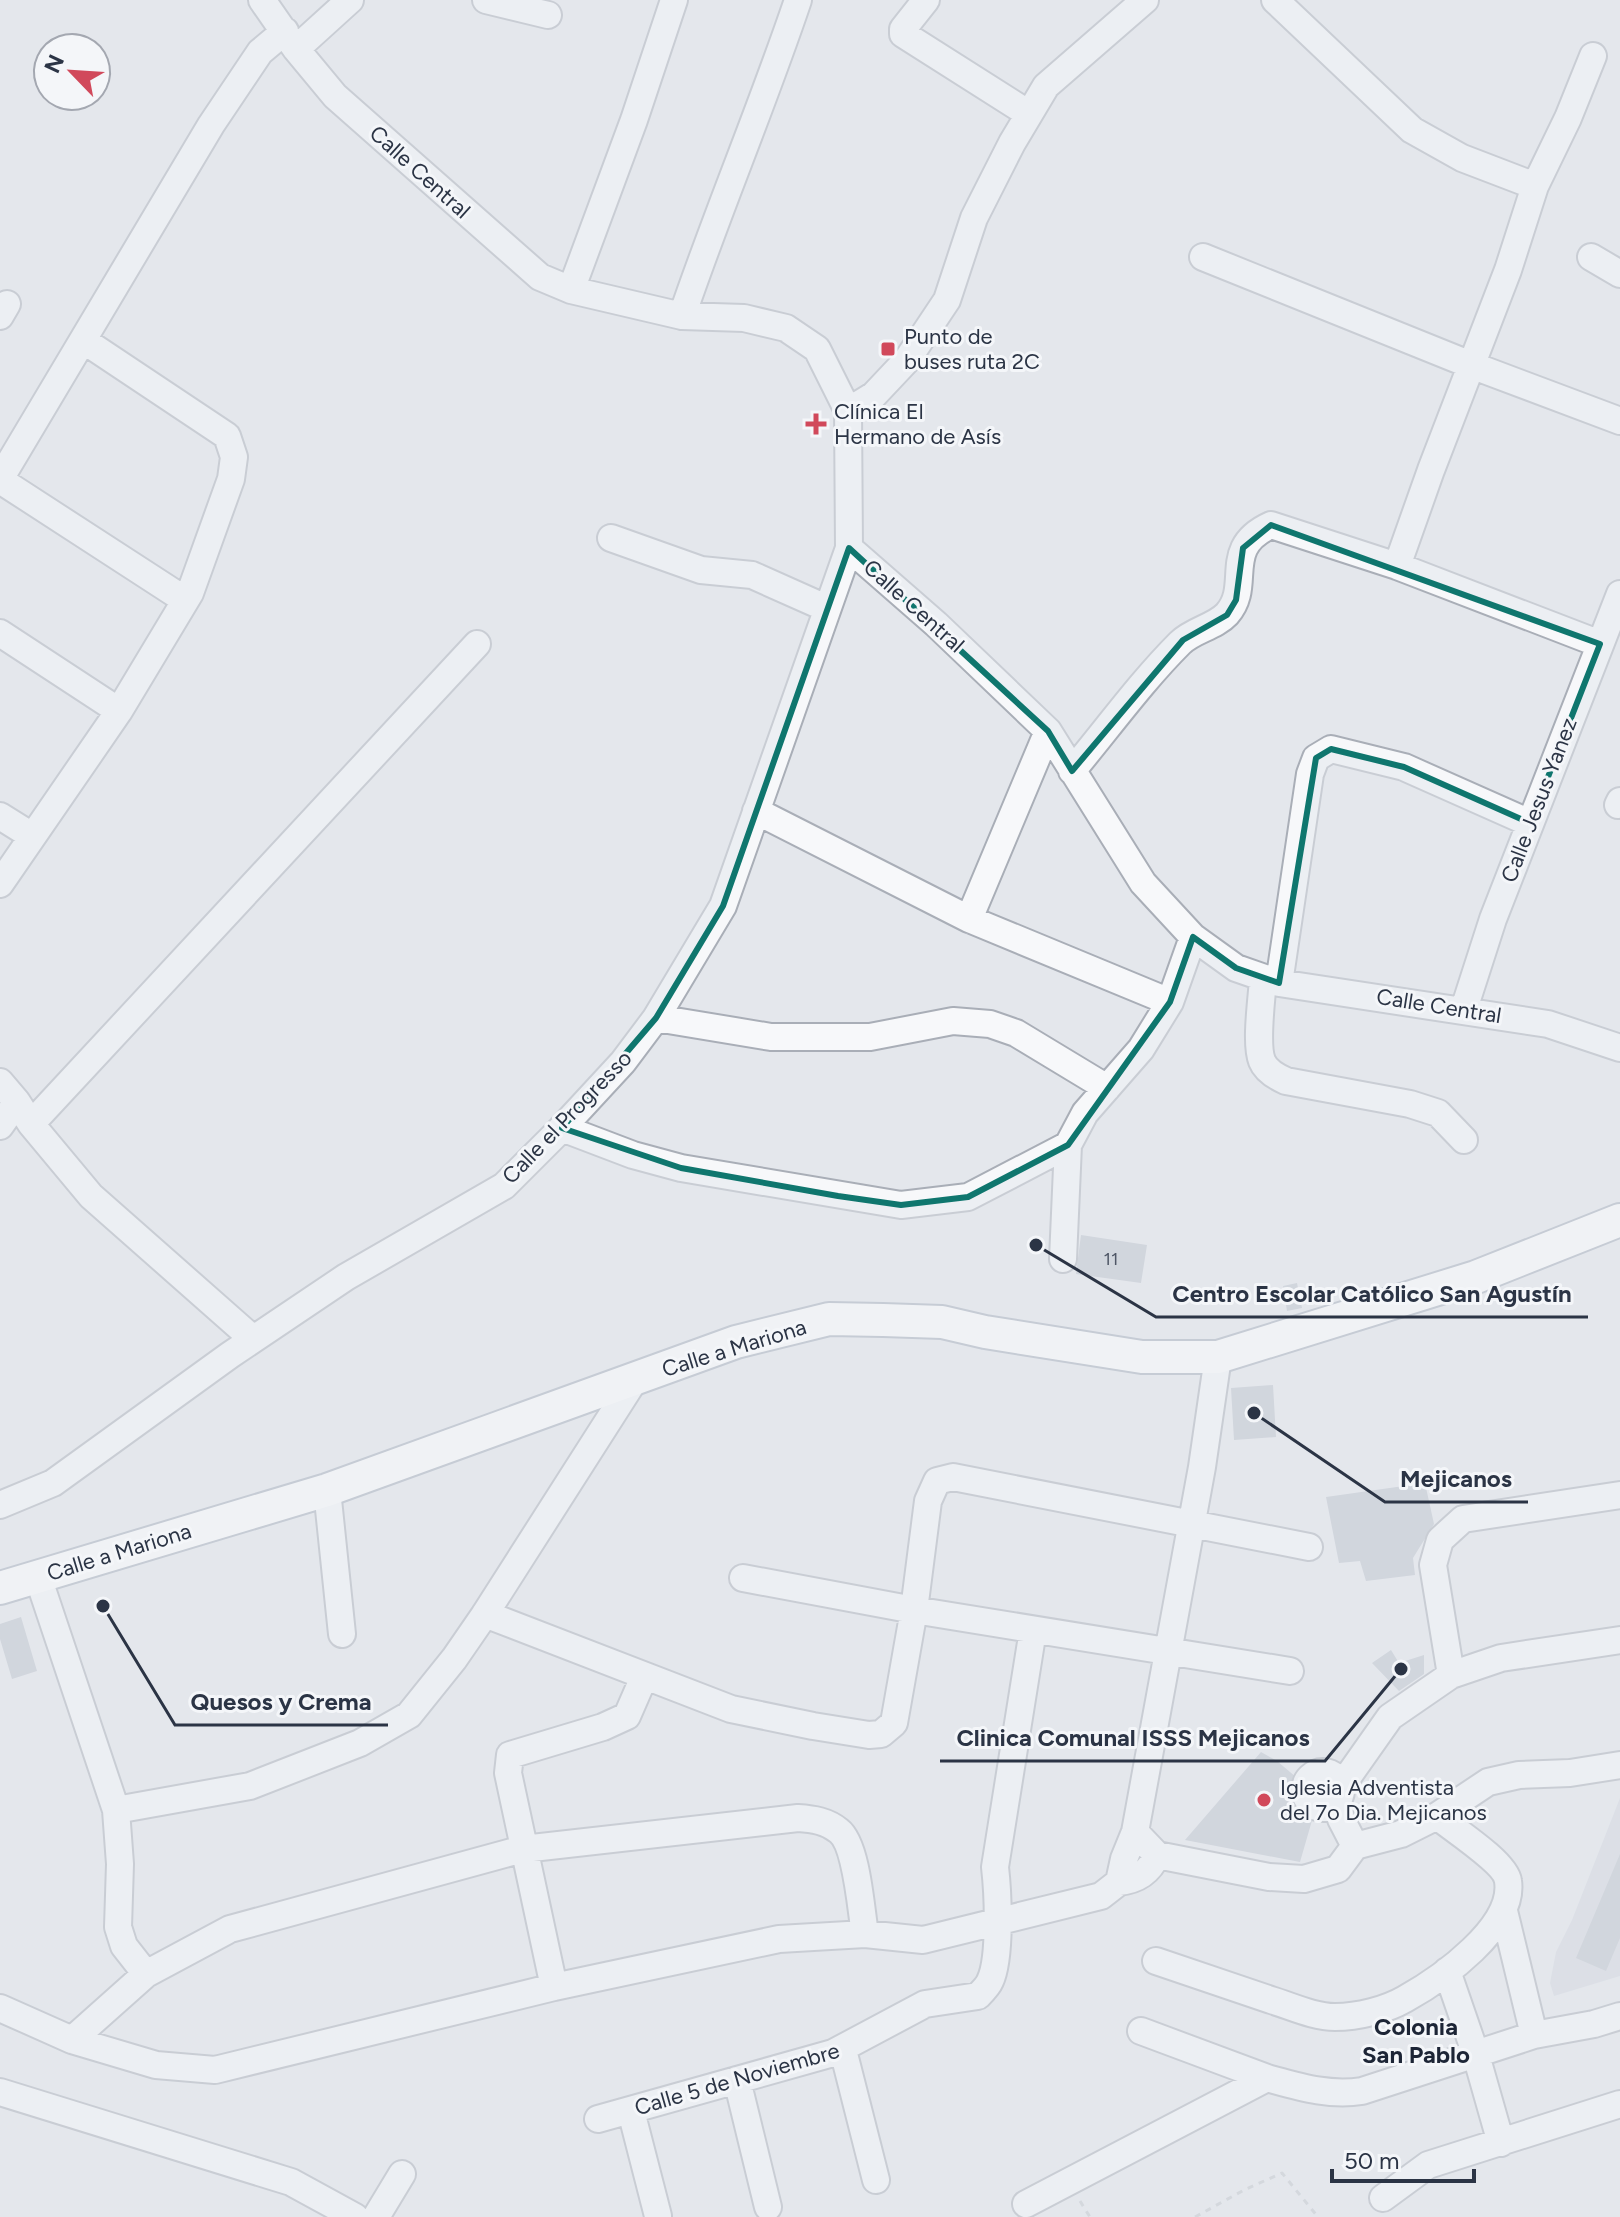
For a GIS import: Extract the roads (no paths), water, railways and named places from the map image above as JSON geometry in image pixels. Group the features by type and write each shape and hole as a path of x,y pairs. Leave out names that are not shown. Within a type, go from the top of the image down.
{"main road":[{"name":"Calle a Mariona","path":"0,1588 327,1490 736,1342 829,1319 942,1322 985,1332 1142,1357 1218,1357 1476,1277 1620,1220"}],"street":[{"name":"Calle Central","path":"262,0 335,96 540,277 571,290 682,316 744,318 786,328 817,349 848,411 849,548 936,624 1048,731 1143,883 1193,937 1236,968 1271,980 1548,1024 1620,1048"},
{"path":"185,600 0,479 211,125 260,52 290,40 350,0"},
{"path":"486,0 548,15"},
{"path":"571,290 634,120 674,0"},
{"path":"682,316 798,0"},
{"path":"926,0 903,29 903,34 1029,114"},
{"path":"848,411 874,395 907,360 947,300 974,218 1046,86 1145,0"},
{"path":"1275,0 1412,130 1462,158 1535,186"},
{"path":"1397,566 1508,270 1535,186 1568,118 1593,56"},
{"path":"1203,257 1471,365 1620,421"},
{"path":"1591,257 1620,274"},
{"path":"0,884 119,711 190,593 231,479 234,457 227,436 83,340"},
{"path":"1072,771 1183,640 1227,615 1236,600 1243,548 1257,532 1271,525 1397,566 1600,644"},
{"path":"611,538 701,570 752,575 826,608"},
{"name":"Calle el Progresso","path":"0,1505 53,1483 253,1339 346,1277 504,1186 623,1062 656,1018 723,906 849,548"},
{"name":"Calle Jesus Yanez","path":"1464,1009 1493,919 1620,594"},
{"path":"0,633 119,711"},
{"path":"0,1126 24,1113 477,644"},
{"path":"969,919 1048,731"},
{"path":"1464,1140 1438,1113 1410,1104 1286,1081 1273,1075 1262,1062 1259,1027 1271,980 1310,774 1316,758 1331,749 1404,767 1530,823"},
{"path":"756,811 969,919 1170,1002"},
{"path":"0,816 32,836"},
{"path":"1063,1259 1068,1145 1085,1113 1141,1049 1170,1002 1193,937"},
{"path":"656,1018 771,1037 870,1037 953,1021 990,1024 1016,1033 1107,1088"},
{"path":"0,1082 91,1196 253,1339"},
{"path":"562,1128 633,1155 681,1168 901,1205 968,1197 1068,1145"},
{"path":"1119,1882 1135,1832 1202,1467 1218,1357"},
{"path":"116,1810 250,1786 360,1743 409,1715 485,1614 635,1379"},
{"path":"485,1614 731,1709 813,1726 881,1734 894,1723 914,1610 928,1501 937,1481 953,1477 1309,1547"},
{"path":"327,1490 342,1634"},
{"path":"1451,1675 1433,1565 1440,1540 1463,1519 1620,1495"},
{"path":"38,1577 116,1810 120,1864 118,1927 124,1946 146,1974"},
{"path":"743,1578 914,1610 1290,1671"},
{"name":"Calle 5 de Noviembre","path":"598,2119 843,2050 925,2004 978,1996 990,1981 995,1961 998,1895 995,1867 1033,1630"},
{"path":"1355,1846 1341,1819 1339,1794 1390,1717 1451,1675 1501,1658 1620,1640"},
{"path":"554,1987 508,1773 510,1755 603,1727 627,1716 644,1677"},
{"path":"1135,1832 1157,1855 1269,1877 1304,1879 1338,1869 1355,1846 1401,1834 1437,1816 1488,1782 1519,1775 1570,1773 1620,1765"},
{"path":"1437,1816 1501,1866 1508,1879 1504,1911 1534,2035"},
{"path":"72,2040 146,1974 230,1929 523,1849 798,1818 821,1820 842,1832 850,1847 865,1934"},
{"path":"0,2008 72,2040 156,2065 215,2070 554,1987 779,1939 865,1934 923,1940 1101,1896 1119,1882 1136,1880 1152,1866 1157,1855"},
{"path":"1156,1961 1303,2010 1332,2017 1356,2015 1404,2000 1447,1971 1485,1937 1504,1911"},
{"path":"1447,1971 1476,2055 1501,2143"},
{"path":"1141,2031 1267,2078 1340,2094 1362,2091 1534,2035 1620,2016"},
{"path":"843,2050 876,2180"},
{"path":"1026,2204 1267,2078"},
{"path":"737,2080 768,2207"},
{"path":"0,2092 291,2182 355,2217"},
{"path":"1383,2198 1428,2165 1620,2104"},
{"path":"631,2111 658,2216"},
{"path":"376,2217 402,2174"}],"place":[{"name":"Punto de buses ruta 2C","path":"888,349"},
{"name":"Clínica El Hermano de Asís","path":"816,424"},
{"name":"Centro Escolar Católico San Agustín","path":"1036,1245"},
{"name":"Mejicanos","path":"1254,1413"},
{"name":"Quesos y Crema","path":"103,1606"},
{"name":"Clinica Comunal ISSS Mejicanos","path":"1401,1669"},
{"name":"Iglesia Adventista del 7o Dia. Mejicanos","path":"1264,1800"}],"district":[{"name":"Colonia San Pablo","path":"1416,2040"}]}
